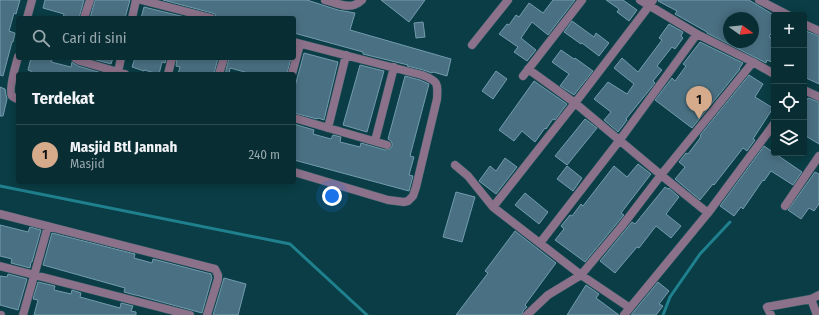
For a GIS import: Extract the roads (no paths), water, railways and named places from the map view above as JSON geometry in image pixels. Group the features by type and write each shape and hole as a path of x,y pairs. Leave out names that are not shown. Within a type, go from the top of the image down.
{"street":[{"path":"28,16 32,0"},
{"path":"85,16 90,0"},
{"path":"132,16 136,0"},
{"path":"141,0 184,14 198,16"},
{"path":"325,0 348,6 355,5 360,1"},
{"path":"472,45 508,0"},
{"path":"523,76 582,0"},
{"path":"640,0 651,3 697,34 771,72"},
{"path":"759,0 782,12"},
{"path":"493,207 651,3"},
{"path":"807,25 819,31"},
{"path":"540,243 619,141 697,34"},
{"path":"296,173 388,200 408,201 413,196 418,180 437,99 437,84 431,78 394,67 297,43"},
{"path":"328,128 346,55"},
{"path":"16,98 12,96 11,87 17,60"},
{"path":"78,60 118,72"},
{"path":"121,60 122,72"},
{"path":"168,72 172,60"},
{"path":"220,72 224,60"},
{"path":"292,72 294,60"},
{"path":"527,315 548,295 581,275 753,62"},
{"path":"375,141 394,67"},
{"path":"528,69 575,103 619,141 708,213"},
{"path":"807,91 819,97"},
{"path":"296,119 387,145"},
{"path":"624,315 708,213 771,128"},
{"path":"785,206 819,156"},
{"path":"455,165 468,176 493,207 581,275 630,308"},
{"path":"0,214 215,269 218,279 207,315"},
{"path":"23,315 48,226"},
{"path":"0,266 190,315"},
{"path":"771,315 768,307 811,299 819,295"},
{"path":"811,299 817,315"}],"waterway":[{"path":"0,186 290,244 367,315"},
{"path":"663,315 670,297 700,254 730,222"}],"place":[{"name":"Masjid Btl Jannah","path":"699,119"}]}
